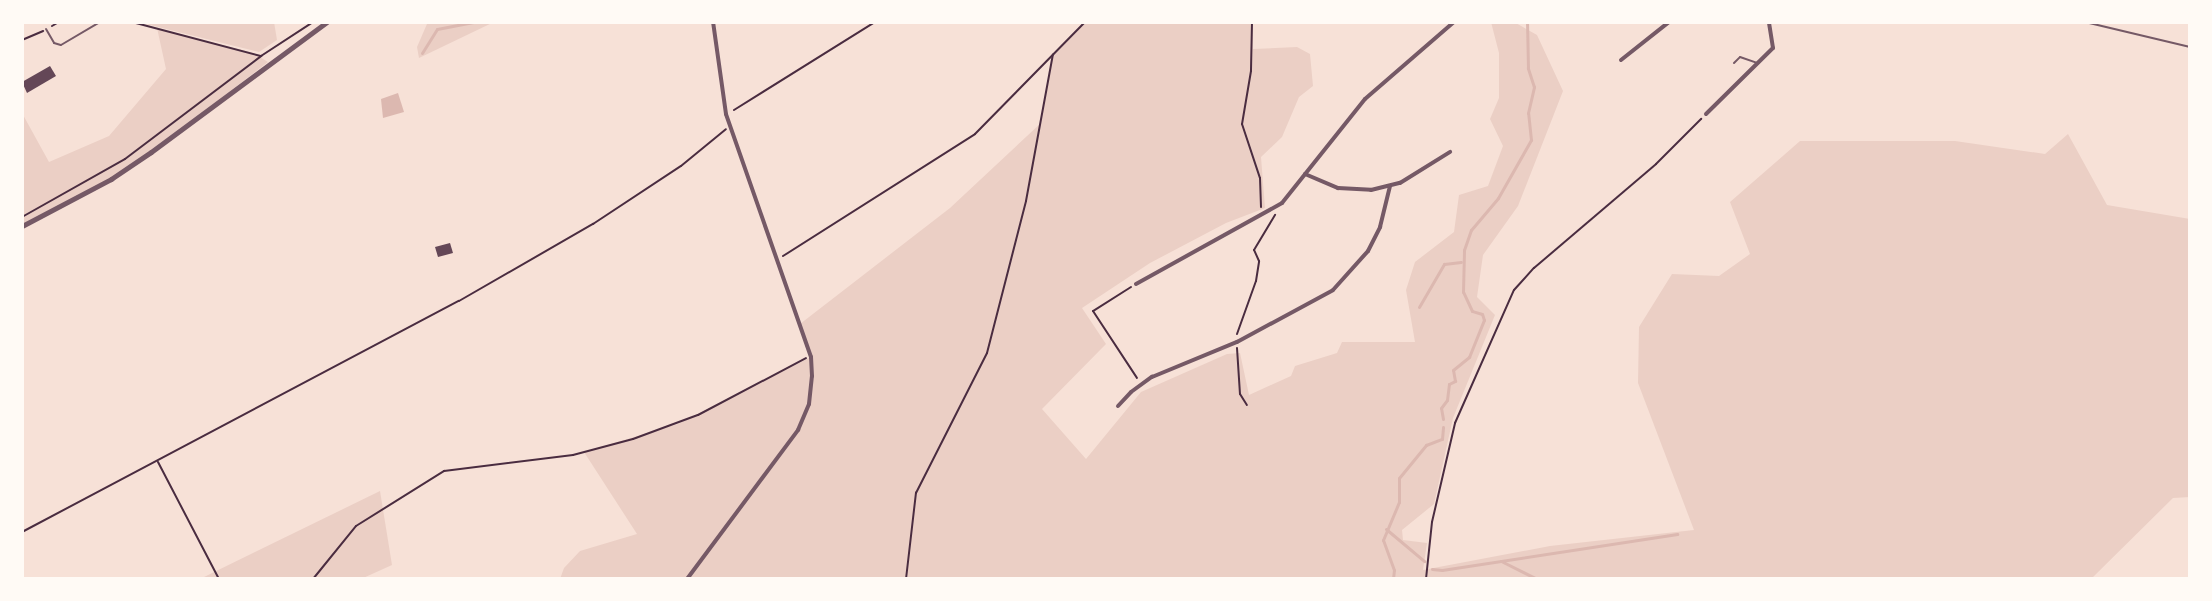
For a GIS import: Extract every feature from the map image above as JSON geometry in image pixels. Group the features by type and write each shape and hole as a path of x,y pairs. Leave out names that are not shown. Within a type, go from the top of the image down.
{"street":[{"path":"22,226 111,179 327,22"},
{"path":"687,579 798,430 809,404 811,357 726,114 713,22"},
{"path":"1136,284 1282,203 1336,131 1365,99 1454,22"},
{"path":"1621,60 1669,22"},
{"path":"1706,114 1773,48 1769,22"},
{"path":"1305,174 1338,188 1371,190 1414,176 1450,152"},
{"path":"1118,406 1141,384 1170,367 1237,342 1310,306 1351,274 1380,227 1390,186"}],"lane":[{"path":"46,29 54,43 61,45 100,22"},
{"path":"2085,22 2190,47"},
{"path":"1734,63 1740,57 1746,57 1758,64"}],"path":[{"path":"132,22 261,56 268,62"},
{"path":"22,217 125,159 261,56 313,22"},
{"path":"726,114 875,22"},
{"path":"779,259 975,134 1085,22"},
{"path":"1252,22 1251,71 1242,124 1260,178 1261,216"},
{"path":"22,40 40,32"},
{"path":"906,579 916,493 987,353 1026,201 1053,54"},
{"path":"1426,579 1432,522 1455,423 1514,290 1534,268 1656,164 1706,114"},
{"path":"22,532 295,391 593,224 681,166 730,125"},
{"path":"1247,405 1240,394 1238,327 1256,281 1259,261 1254,250 1282,203"},
{"path":"1136,284 1093,311 1141,384"},
{"path":"313,579 356,526 444,471 573,455 633,439 688,420 811,357"},
{"path":"157,461 219,579"}],"shaded area":[{"path":"138,22 274,22 277,40 259,52"},
{"path":"494,22 419,58 417,47 427,24"},
{"path":"1085,22 1253,22 1253,49 1297,47 1310,54 1313,86 1299,97 1282,137 1261,157 1265,208 1226,223 1150,263 1082,308 1106,344 1042,409 1086,459 1141,392 1227,354 1240,353 1249,395 1291,376 1295,366 1337,353 1342,342 1415,342 1406,290 1415,262 1454,232 1459,195 1488,186 1503,146 1490,119 1499,98 1499,53 1491,22 1514,22 1537,35 1563,91 1518,206 1483,255 1477,297 1495,315 1453,418 1434,504 1402,530 1403,540 1427,543 1423,570 1550,546 1694,530 1638,383 1639,327 1672,274 1719,276 1750,254 1730,202 1800,141 1955,141 2045,154 2068,134 2107,205 2190,219 2190,497 2173,498 2091,579 560,579 564,568 580,551 637,534 584,452 678,424 811,357 800,324 950,208 1041,123 1053,54"},
{"path":"157,28 253,53 268,62 111,179 22,226 22,113 49,162 109,136 166,69"},
{"path":"398,93 404,112 383,118 381,99"},
{"path":"380,491 392,565 361,579 200,579"}],"building":[{"path":"50,66 56,76 27,93 22,82"},
{"path":"450,243 453,253 438,257 435,247"}],"waterway":[{"path":"422,53 437,29 473,22"},
{"path":"1443,419 1441,408 1447,400 1449,384 1455,381 1453,370 1469,357 1484,320 1482,314 1472,311 1463,292 1464,250 1471,230 1498,198 1531,140 1528,113 1534,87 1528,68 1527,22"},
{"path":"1419,307 1444,264 1461,262"},
{"path":"1393,579 1394,570 1383,540 1399,502 1399,478 1426,445 1442,439 1443,427"},
{"path":"1386,529 1424,561"},
{"path":"1432,569 1442,570 1677,534"},
{"path":"1501,561 1537,579"}]}
